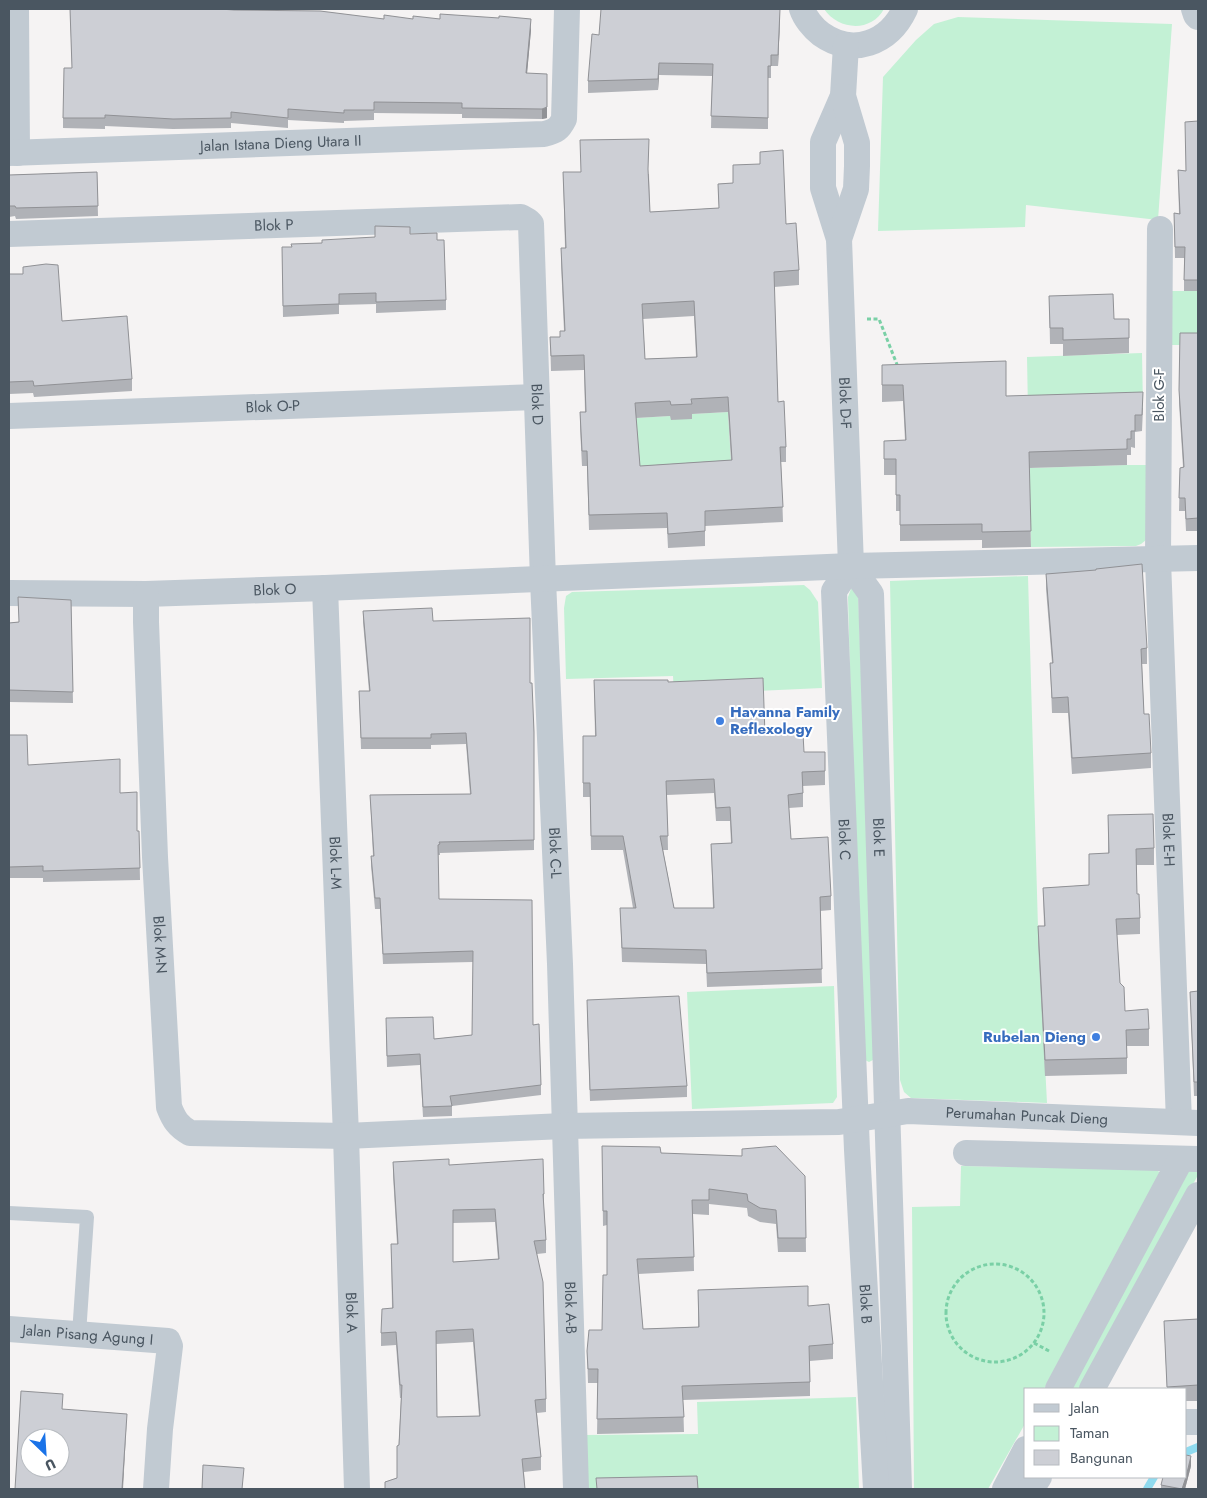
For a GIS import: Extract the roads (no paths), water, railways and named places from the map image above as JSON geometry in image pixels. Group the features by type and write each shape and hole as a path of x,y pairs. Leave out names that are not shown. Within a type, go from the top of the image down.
{"street":[{"path":"13,153 16,9"},
{"name":"Jalan Istana Dieng Utara II","path":"13,153 544,134 555,132 560,128 564,119 568,9"},
{"path":"802,9 814,28 829,39 846,44 863,44 881,38 895,26 905,9"},
{"path":"1194,9 1198,17"},
{"path":"839,239 823,188 823,142 842,96 846,44"},
{"path":"839,239 856,189 857,166 857,143 842,96"},
{"name":"Blok P","path":"9,234 521,217 528,221 531,230"},
{"name":"Blok G-F","path":"1158,560 1160,229"},
{"name":"Blok D","path":"531,230 543,580"},
{"name":"Blok D-F","path":"839,239 851,566"},
{"name":"Blok O-P","path":"9,416 537,397"},
{"name":"Blok O","path":"9,593 146,594 543,580 851,566 1198,558"},
{"name":"Blok E-H","path":"1158,560 1188,1122"},
{"name":"Blok E","path":"851,566 871,594 899,1489"},
{"name":"Blok C","path":"851,566 834,591 855,1119"},
{"name":"Blok C-L","path":"543,580 556,870 564,1126"},
{"name":"Blok L-M","path":"324,588 346,1136"},
{"name":"Blok M-N","path":"146,594 154,847 169,1107 174,1119 181,1128 190,1132 346,1136 564,1126"},
{"name":"Perumahan Puncak Dieng","path":"564,1126 839,1122 908,1111 1188,1122"},
{"name":"Blok B","path":"855,1119 876,1489"},
{"name":"Blok A-B","path":"564,1126 576,1489"},
{"name":"Blok A","path":"346,1136 357,1489"},
{"path":"966,1153 1190,1159 1059,1388"},
{"path":"1093,1388 1198,1195"},
{"name":"Jalan Pisang Agung I","path":"9,1329 168,1341 170,1346 160,1429 156,1489"},
{"path":"1005,1489 1024,1453"},
{"path":"1031,1489 1038,1478"}],"lane":[{"path":"9,1214 87,1217 79,1334"}],"waterway":[{"path":"1187,1452 1198,1447"},
{"path":"1147,1489 1153,1478"}],"place":[{"name":"Havanna Family Reflexology","path":"720,721"},
{"name":"Rubelan Dieng","path":"1096,1037"}]}
